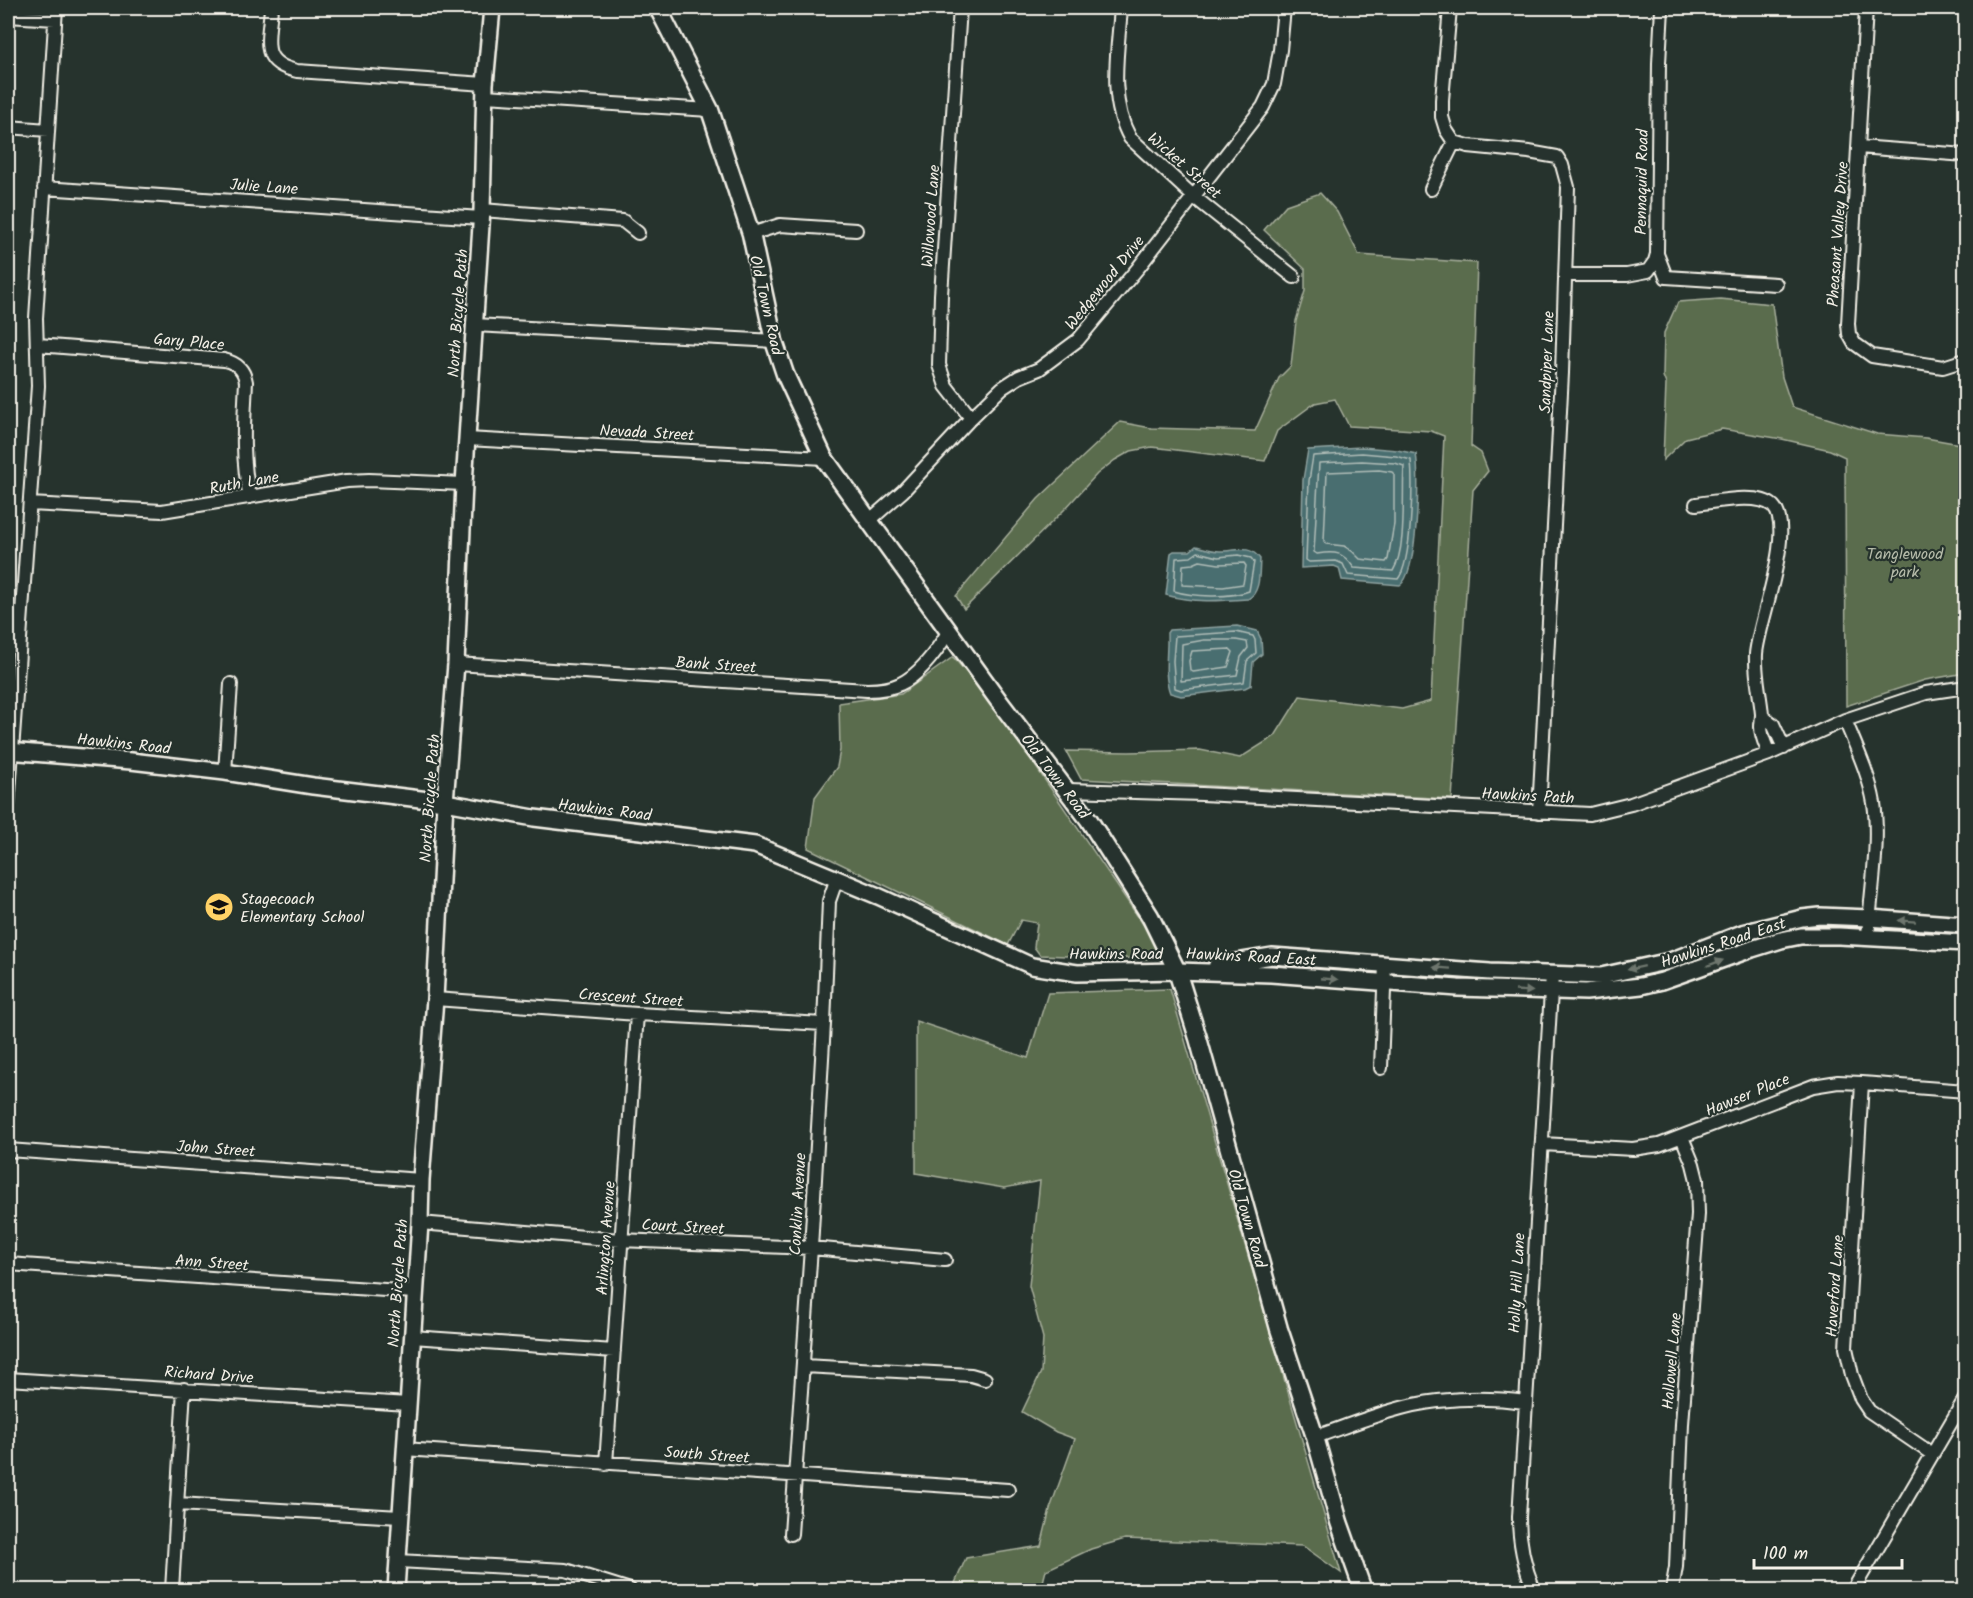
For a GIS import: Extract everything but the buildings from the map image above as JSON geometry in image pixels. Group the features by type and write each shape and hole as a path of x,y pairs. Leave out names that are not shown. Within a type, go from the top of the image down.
{"main road":[{"name":"Old Town Road","path":"658,8 710,110 751,234 774,341 785,374 824,458 999,701 1089,820 1150,916 1177,971 1198,1038 1279,1329 1315,1437 1339,1522 1363,1590"}],"street":[{"path":"271,8 268,49 272,61 282,68 485,90 710,110"},
{"name":"North Bicycle Path","path":"396,1590 456,664 464,484 481,214 485,90 492,8"},
{"name":"Willowood Lane","path":"960,8 941,295 939,365 946,386 971,418"},
{"name":"Wicket Street","path":"1120,8 1116,94 1123,126 1130,138 1193,196 1294,277"},
{"name":"Wedgewood Drive","path":"870,520 903,491 1002,387 1039,369 1078,340 1138,268 1263,107 1274,84 1284,8"},
{"path":"1431,189 1454,142 1446,130 1442,117 1450,8"},
{"name":"Pennaquid Road","path":"1565,275 1627,276 1648,271 1655,261 1657,254 1659,63 1662,8"},
{"name":"Pheasant Valley Drive","path":"1866,8 1849,334 1854,343 1872,356 1943,368 1965,360"},
{"path":"8,16 55,13 36,318 38,386 10,751 8,807"},
{"path":"8,127 48,129"},
{"name":"Sandpiper Lane","path":"1454,142 1468,146 1557,157 1562,165 1568,187 1562,373 1539,813"},
{"path":"1859,147 1965,155"},
{"name":"Julie Lane","path":"44,188 623,221 638,232"},
{"path":"751,234 780,225 856,230"},
{"path":"1657,254 1666,277 1776,284"},
{"path":"474,325 774,341"},
{"name":"Gary Place","path":"38,345 224,360 238,365 245,375 246,382 244,472 250,497"},
{"name":"Nevada Street","path":"467,439 824,458"},
{"name":"Ruth Lane","path":"30,504 162,512 347,481 464,484"},
{"path":"1696,504 1750,498 1766,502 1774,507 1780,522 1777,568 1756,652 1756,682 1762,716 1761,729 1769,754"},
{"name":"Bank Street","path":"456,664 876,690 902,684 919,670 949,631"},
{"path":"225,772 231,684"},
{"name":"Hawkins Path","path":"1068,790 1202,794 1590,814 1632,804 1769,754 1845,720 1926,693 1965,687"},
{"path":"1762,716 1773,724 1784,748"},
{"path":"1845,720 1862,761 1874,803 1876,830 1868,938"},
{"name":"Hawkins Road","path":"10,751 131,761 225,772 313,786 446,802 534,818 755,845 837,878 1032,966 1077,973 1177,971"},
{"name":"Conklin Avenue","path":"791,1534 804,1366 829,901 837,878"},
{"name":"Hawkins Road East","path":"1177,971 1272,956 1552,975 1601,976 1670,961 1752,930 1802,918 1820,916 1869,918 1965,925"},
{"name":"Hawkins Road East","path":"1177,971 1271,974 1385,984 1552,993 1605,991 1641,986 1772,943 1801,936 1965,943"},
{"path":"1381,1068 1385,964"},
{"name":"Holly Hill Lane","path":"1534,1590 1524,1563 1519,1539 1525,1402 1552,975"},
{"name":"Crescent Street","path":"435,999 637,1014 824,1024"},
{"name":"Arlington Avenue","path":"606,1464 637,1014"},
{"name":"Hawser Place","path":"1542,1144 1633,1149 1659,1145 1769,1101 1813,1086 1838,1082 1965,1091"},
{"name":"Haverford Lane","path":"1862,1083 1846,1348 1861,1400 1869,1411 1932,1454"},
{"name":"Hallowell Lane","path":"1672,1590 1676,1567 1681,1444 1698,1214 1697,1180 1682,1137"},
{"name":"John Street","path":"8,1150 421,1180"},
{"name":"Court Street","path":"420,1223 620,1240 811,1248 945,1260"},
{"name":"Ann Street","path":"8,1264 414,1292"},
{"path":"412,1337 614,1351"},
{"path":"804,1366 971,1375 985,1378"},
{"name":"Richard Drive","path":"8,1379 408,1404"},
{"path":"172,1590 184,1389"},
{"path":"1853,1590 1965,1397"},
{"path":"1315,1437 1396,1411 1437,1401 1499,1398 1525,1402"},
{"name":"South Street","path":"404,1449 1008,1490"},
{"path":"178,1504 400,1517"},
{"path":"398,1561 566,1570 630,1590"}],"green space":[{"path":"1320,193 1337,212 1359,255 1477,263 1471,446 1481,453 1488,471 1473,490 1452,799 1081,779 1066,751 1200,750 1240,758 1275,736 1300,696 1402,709 1431,701 1444,436 1431,431 1349,426 1335,399 1315,403 1277,431 1265,461 1152,447 1131,451 1097,474 964,609 956,596 1038,499 1120,422 1151,428 1255,431 1279,378 1291,366 1296,321 1305,291 1305,269 1264,230 1286,205"},
{"name":"Tanglewood park","path":"1720,299 1772,304 1782,377 1792,407 1877,434 1926,438 1965,445 1965,673 1925,680 1846,706 1845,457 1830,450 1782,439 1722,429 1686,438 1663,460 1666,384 1663,376 1664,333 1678,302"},
{"path":"953,657 989,698 1156,943 1159,951 1147,959 1040,955 1034,947 1037,923 1021,920 1008,945 808,848 815,797 837,767 840,750 839,703 901,694"},
{"path":"1170,989 1341,1573 1303,1546 1125,1539 1091,1549 1046,1570 1041,1590 952,1590 966,1558 1041,1546 1050,1509 1075,1439 1056,1432 1022,1412 1041,1372 1043,1338 1029,1286 1040,1181 1004,1188 916,1173 916,1021 1028,1058 1048,993"}],"water":[{"path":"1362,447 1416,454 1418,482 1414,544 1411,563 1400,585 1342,580 1339,568 1334,566 1301,568 1303,480 1308,450"},
{"path":"1196,546 1217,551 1242,549 1256,554 1260,559 1259,576 1252,596 1248,599 1207,601 1166,595 1171,553 1190,551"},
{"path":"1237,626 1257,631 1261,639 1262,654 1253,662 1251,685 1245,688 1181,696 1170,693 1166,671 1169,630"}],"place":[{"name":"Stagecoach Elementary School","path":"219,907"}]}
